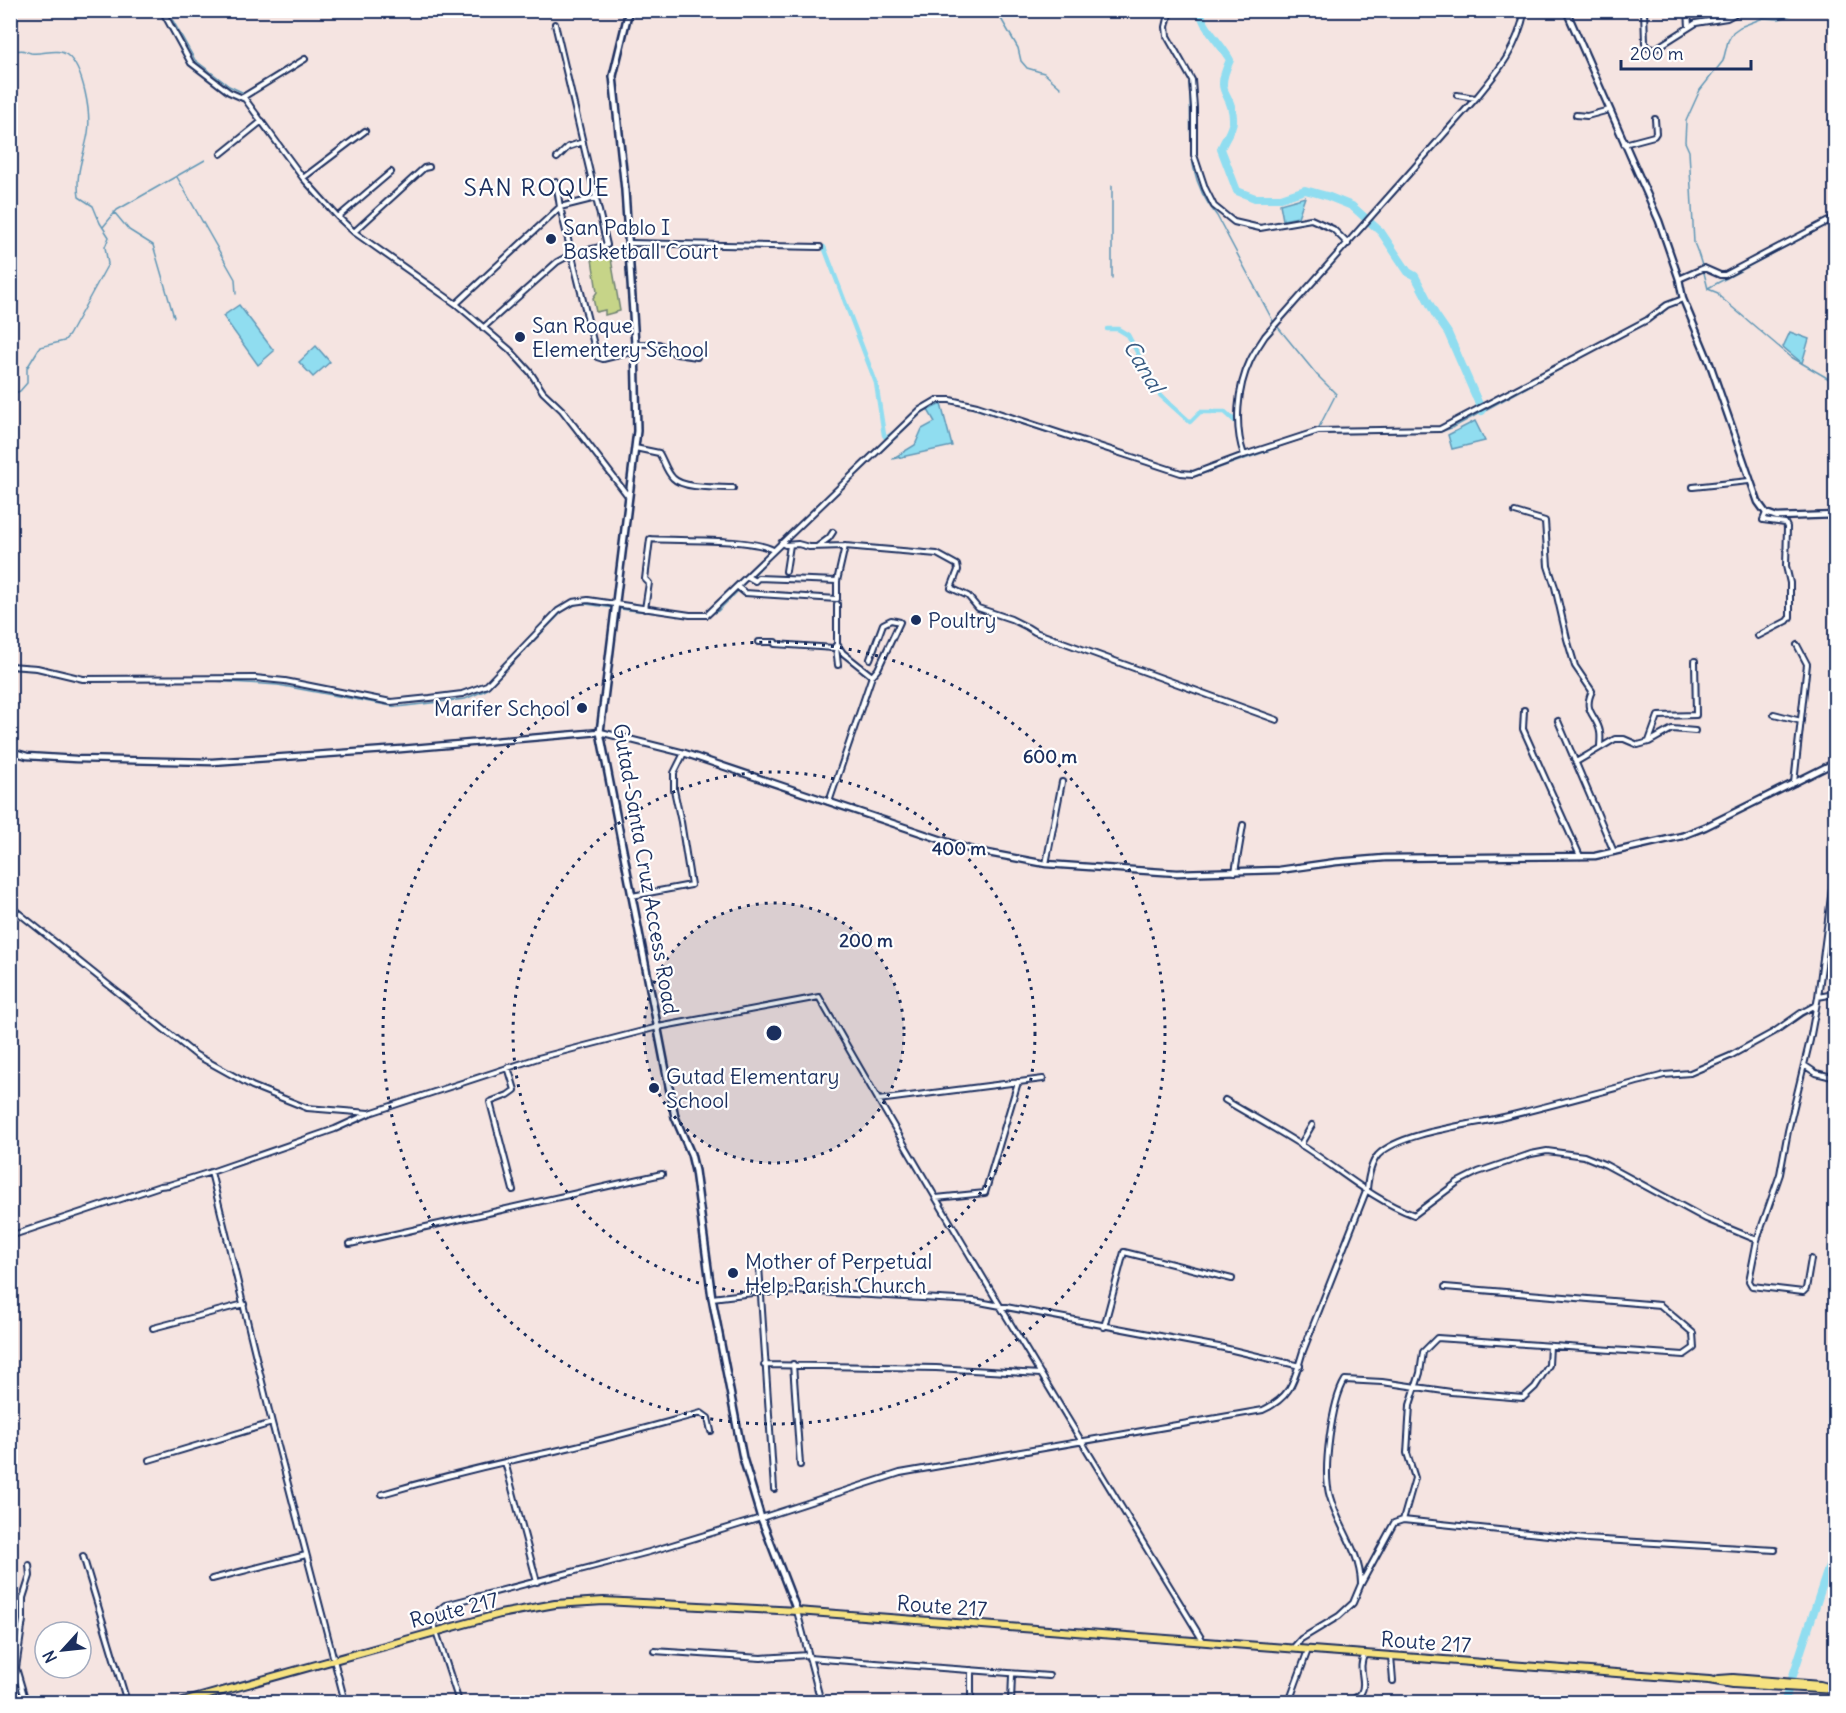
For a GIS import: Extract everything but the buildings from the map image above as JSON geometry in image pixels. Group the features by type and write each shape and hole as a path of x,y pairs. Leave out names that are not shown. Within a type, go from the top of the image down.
{"main road":[{"name":"Gutad-Santa Cruz Access Road","path":"629,10 613,76 621,142 635,347 637,422 600,732 675,1117 696,1170 712,1298 742,1458 761,1518 797,1611"},
{"name":"Route 217","path":"183,1702 500,1614 544,1606 604,1600 797,1611 1836,1690"}],"street":[{"path":"162,10 191,63 229,92 243,97 303,178 338,217 354,232 456,304 510,350 530,372 543,392 562,410 628,496"},
{"path":"1170,10 1167,36 1192,80 1194,155 1205,188 1214,206 1234,222 1260,228 1311,219 1333,229 1348,244"},
{"path":"1244,455 1238,417 1241,388 1249,362 1265,336 1506,62 1515,43 1525,10"},
{"path":"1566,10 1659,220 1679,279 1683,299 1710,364 1758,502 1766,513 1777,517 1836,515"},
{"path":"1644,10 1645,43 1648,48 1654,49 1696,22 1727,18 1742,10"},
{"path":"1688,10 1689,28"},
{"path":"483,328 557,262 572,254 607,245 555,24"},
{"path":"243,97 305,59"},
{"path":"1457,95 1476,98"},
{"path":"1576,115 1587,116 1609,110"},
{"path":"1624,144 1654,136 1656,133 1654,119"},
{"path":"222,154 262,121"},
{"path":"303,178 365,131"},
{"path":"557,158 568,147 583,142"},
{"path":"354,232 424,168 429,167"},
{"path":"338,217 392,172"},
{"path":"556,182 560,207 597,357 603,359 635,347 659,344 676,354 697,357"},
{"path":"456,304 560,207 596,198"},
{"path":"1679,279 1704,268 1725,275 1836,217"},
{"path":"627,243 820,247"},
{"path":"10,666 37,668 82,679 255,678 285,681 391,702 462,694 487,685 558,611 573,602 588,600 645,609 707,615 920,410 937,400 950,400 977,406 1193,474 1318,431 1440,429 1647,320 1667,305 1683,299"},
{"path":"635,448 660,453 666,469 676,481 697,486 733,488"},
{"path":"1693,487 1749,481"},
{"path":"1515,512 1545,521 1548,566 1575,666 1592,691 1588,698 1588,708 1600,731 1600,747"},
{"path":"1758,636 1787,621 1790,617 1790,583 1786,566 1787,527 1785,524 1763,520 1766,513"},
{"path":"818,547 833,532"},
{"path":"645,609 649,583 645,579 650,539 743,543 773,550"},
{"path":"781,543 809,547 845,546 937,554 957,565 958,570 951,588 968,596 978,608 1011,619 1035,632 1277,720"},
{"path":"786,571 790,545"},
{"path":"738,587 745,593 837,599 837,580 845,546"},
{"path":"747,577 755,581 758,578 837,580"},
{"path":"837,604 835,651 838,664"},
{"path":"829,802 872,676 878,669 900,622 891,620 883,624 870,659"},
{"path":"759,642 818,648 834,648 837,644"},
{"path":"837,644 843,653 872,676"},
{"path":"1794,784 1807,664 1797,645"},
{"path":"1649,742 1658,716 1696,715 1695,661"},
{"path":"1524,710 1523,729 1581,858"},
{"path":"1774,714 1801,721"},
{"path":"1558,721 1614,853"},
{"path":"1576,762 1589,756 1600,747 1620,739 1638,745 1649,742 1672,729 1695,731"},
{"path":"10,751 27,756 76,759 212,762 600,732 684,753 972,850 1046,864 1177,873 1279,870 1386,858 1581,858 1614,853 1682,836 1836,762"},
{"path":"632,896 691,885 674,790 674,774 684,753"},
{"path":"1046,864 1062,782"},
{"path":"1234,873 1243,825"},
{"path":"1811,1259 1806,1289 1803,1292 1752,1286 1749,1281 1757,1240 1780,1174 1816,1008 1836,858"},
{"path":"10,906 196,1055 252,1086 307,1108 370,1113"},
{"path":"1818,997 1829,995 1836,990"},
{"path":"10,1236 160,1186 211,1172 335,1129 370,1113 508,1067 658,1027 819,997 1082,1443 1204,1642"},
{"path":"459,1702 434,1625 439,1610 445,1605 649,1552 900,1473 1263,1410 1278,1403 1290,1389 1300,1366 1303,1351 1367,1189 1369,1176 1377,1156 1391,1146 1419,1135 1505,1117 1664,1075 1690,1072 1730,1056 1774,1032 1810,1008 1816,1008"},
{"path":"1804,1065 1816,1073 1836,1078"},
{"path":"508,1067 515,1090 490,1102 513,1190"},
{"path":"878,1100 1043,1079"},
{"path":"936,1198 985,1193 1018,1082"},
{"path":"1225,1100 1302,1146 1400,1210 1414,1215 1458,1182 1478,1172 1547,1151 1584,1156 1606,1165 1698,1216 1757,1240"},
{"path":"1302,1146 1312,1125"},
{"path":"211,1172 272,1423 345,1702"},
{"path":"350,1244 663,1174"},
{"path":"1104,1327 1124,1252 1232,1279"},
{"path":"759,1266 774,1489"},
{"path":"1403,1520 1415,1478 1407,1453 1410,1405 1423,1352 1437,1338 1684,1355 1694,1348 1693,1334 1660,1305 1445,1287"},
{"path":"712,1298 761,1292 801,1291 974,1301 1224,1348 1300,1366"},
{"path":"153,1328 244,1304"},
{"path":"1361,1584 1361,1573 1356,1556 1329,1496 1327,1458 1339,1389 1345,1380 1523,1398 1535,1387 1549,1365 1550,1346"},
{"path":"793,1364 800,1465"},
{"path":"764,1365 936,1368 1041,1374"},
{"path":"382,1494 443,1476 701,1413 708,1418 711,1431"},
{"path":"149,1460 272,1423"},
{"path":"505,1462 537,1582"},
{"path":"1293,1649 1301,1640 1339,1616 1353,1603 1394,1523 1403,1520 1586,1539 1775,1550"},
{"path":"84,1556 127,1702"},
{"path":"212,1579 306,1556"},
{"path":"26,1702 16,1668 23,1620 23,1598 30,1576 29,1565"},
{"path":"1361,1573 1366,1574"},
{"path":"797,1611 821,1702"},
{"path":"1289,1702 1308,1650"},
{"path":"654,1651 761,1658 808,1657 1012,1675 1049,1676"},
{"path":"1348,1702 1360,1694 1363,1686 1360,1667 1365,1654"},
{"path":"1391,1656 1393,1681"},
{"path":"971,1670 971,1702"},
{"path":"1011,1702 1012,1675"}],"green space":[{"path":"610,253 620,311 605,315 605,310 596,312 593,298 597,292 592,259"}],"water":[{"path":"1305,197 1298,217 1283,220 1280,204"},
{"path":"239,305 274,351 258,365 223,316"},
{"path":"1790,332 1809,339 1802,363 1783,347"},
{"path":"316,346 330,362 313,377 299,362"},
{"path":"941,404 952,446 892,459 915,445 922,429 935,422 928,410"},
{"path":"1475,421 1485,441 1452,449 1448,435"}],"waterway":[{"path":"167,10 195,60 229,86 244,93"},
{"path":"996,10 1018,48 1021,61 1027,68 1044,73 1061,88"},
{"path":"1200,10 1208,30 1230,60 1225,72 1223,87 1230,102 1233,122 1221,149 1237,191 1255,198 1281,198 1305,190 1327,196 1352,206 1381,232 1408,272 1415,276 1448,333 1482,411"},
{"path":"1708,289 1694,243 1689,151 1685,142 1686,121 1700,90 1723,61 1733,32 1763,18 1779,19 1805,10"},
{"path":"10,49 31,53 54,51 63,53 73,61 78,70 85,92 89,125 79,172 79,197 93,206 109,237 105,247 108,264 69,335 64,341 40,347 27,368 27,383 15,393 10,389"},
{"path":"1189,83 1191,152 1198,183 1274,323"},
{"path":"103,227 117,210 205,160"},
{"path":"177,177 235,279 236,294"},
{"path":"1112,186 1112,279"},
{"path":"114,212 129,230 153,245 174,317"},
{"path":"1708,288 1836,220"},
{"path":"824,247 876,383 884,435 886,438 894,433 897,436"},
{"path":"1708,289 1718,293 1791,357 1836,383"},
{"path":"785,542 922,413 935,405 951,403 972,408 1180,475 1196,476 1316,434 1440,432 1454,427 1663,313"},
{"path":"1277,326 1317,375 1336,394 1317,431"},
{"name":"Canal","path":"1107,329 1118,329 1128,335 1160,395 1190,422 1200,412 1225,412 1236,422"},
{"path":"752,577 782,546"},
{"path":"741,587 748,580"},
{"path":"620,609 701,618 718,611 739,590"},
{"path":"196,680 278,685 397,707 465,699 486,690 563,611 579,603 614,608"},
{"path":"10,669 37,671 66,677"},
{"path":"1781,1702 1785,1700 1836,1544"}],"place":[{"name":"San Pablo I Basketball Court","path":"551,239"},
{"name":"San Roque Elementery School","path":"520,337"},
{"name":"Poultry","path":"916,620"},
{"name":"Marifer School","path":"582,708"},
{"name":"Gutad Elementary School","path":"654,1088"},
{"name":"Mother of Perpetual Help Parish Church","path":"733,1273"}],"district":[{"name":"SAN ROQUE","path":"537,187"}]}
